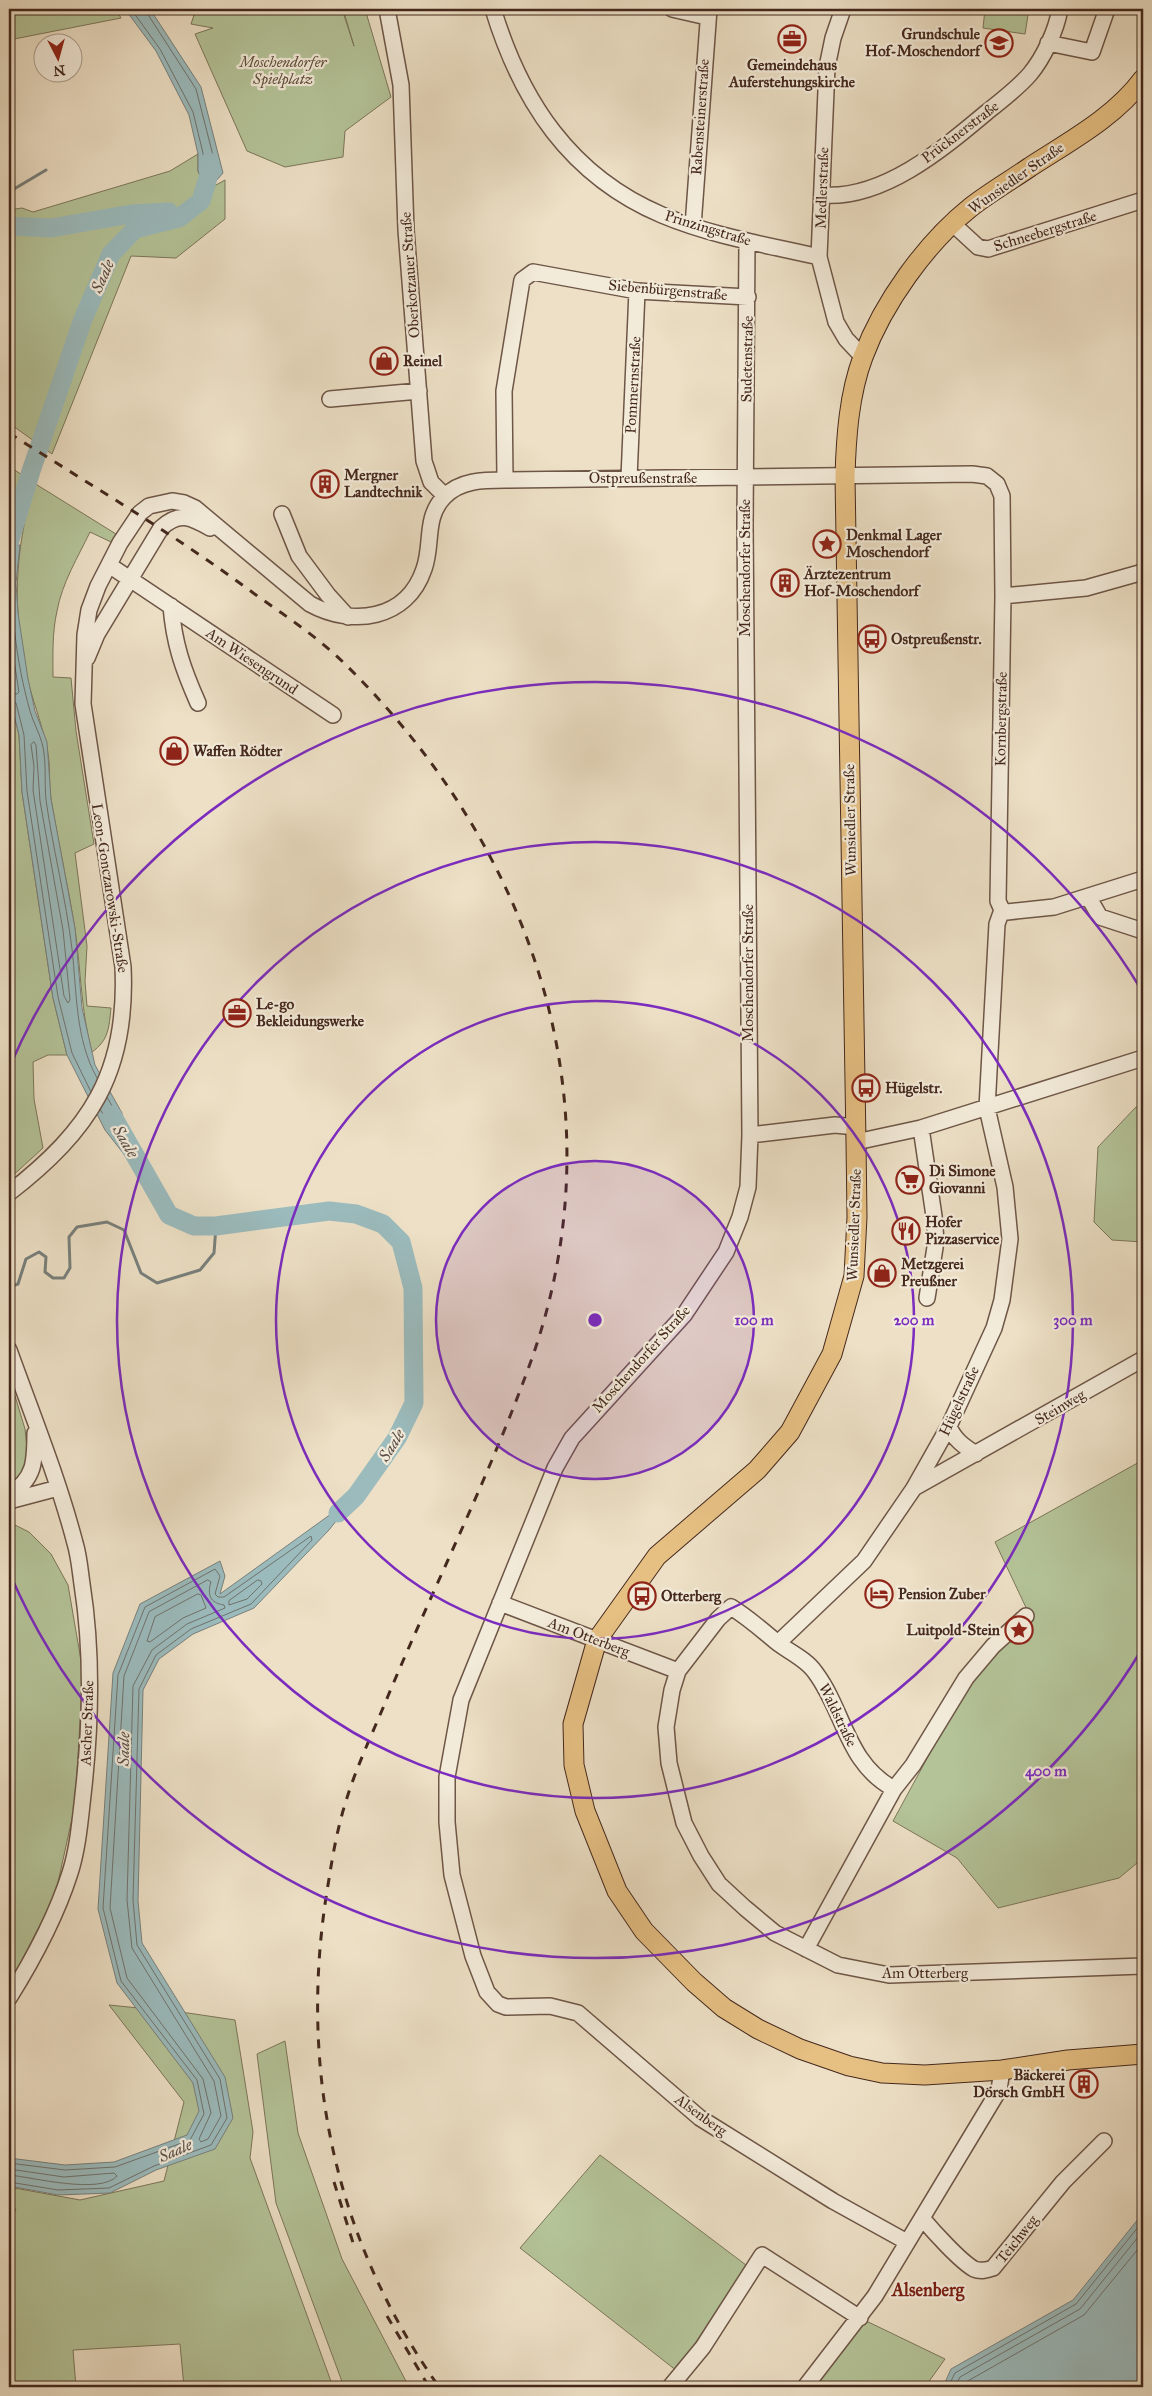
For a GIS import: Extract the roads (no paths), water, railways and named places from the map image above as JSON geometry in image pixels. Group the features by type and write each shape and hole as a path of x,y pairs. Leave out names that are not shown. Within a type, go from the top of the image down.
{"main road":[{"name":"Wunsiedler Straße","path":"1143,79 1130,96 1095,124 970,208 953,224 914,266 894,297 862,358 851,407 845,477 857,1217 854,1276 832,1354 790,1432 757,1470 657,1556 597,1640 573,1724 574,1765 585,1811 617,1891 644,1931 694,1982 724,2008 758,2029 800,2049 849,2066 882,2074 925,2075 1002,2070 1068,2060 1143,2054"}],"street":[{"name":"Oberkotzauer Straße","path":"387,9 401,84 406,230 427,473 435,486 445,496"},
{"name":"Prinzingstraße","path":"493,9 516,74 556,137 590,171 660,214 692,226 747,241 819,257"},
{"path":"672,9 708,13"},
{"name":"Medlerstraße","path":"844,9 833,38 827,67 819,257 836,322 846,339 862,358"},
{"name":"Prücknerstraße","path":"822,195 832,196 863,190 897,177 942,149 1030,74 1048,43 1060,9"},
{"path":"1048,43 1092,52 1107,9"},
{"name":"Rabensteinerstraße","path":"692,226 708,13"},
{"name":"Schneebergstraße","path":"953,224 978,247 988,249 1143,200"},
{"name":"Sudetenstraße","path":"745,478 747,241"},
{"name":"Siebenbürgenstraße","path":"506,480 504,391 522,280 533,272 637,291 748,297"},
{"name":"Pommernstraße","path":"629,478 637,291"},
{"path":"330,399 419,391"},
{"name":"Kornbergstraße","path":"845,477 916,473 972,474 987,476 997,484 1002,496 1003,596 998,901 1002,910 997,924 987,1108"},
{"name":"Ostpreußenstraße","path":"445,496 456,487 468,482 506,480 845,477"},
{"name":"Moschendorfer Straße","path":"498,2004 486,1992 473,1956 452,1875 447,1822 447,1777 461,1700 555,1468 572,1438 684,1315 726,1252 740,1217 748,1187 750,1135 745,478"},
{"path":"109,565 120,543 140,513 149,506 160,503 184,503 195,508 310,604 326,613 348,617 378,614 391,609 412,592 425,567 428,529 432,515 445,496"},
{"path":"282,514 299,556 348,617"},
{"path":"129,579 162,528 170,519 179,517 197,520 238,545"},
{"name":"Am Wiesengrund","path":"109,565 332,715"},
{"name":"Leon-Gonczarowski-Straße","path":"9,1194 47,1161 77,1130 95,1105 116,1054 123,1010 123,967 85,723 82,687 85,664 85,634 89,610 109,565"},
{"path":"1003,596 1086,588 1143,572"},
{"name":"Leon-Gonczarowski-Straße","path":"85,664 97,634 129,579"},
{"path":"171,606 173,635 181,664 198,703"},
{"path":"1002,910 1008,912 1054,907 1089,898 1143,880"},
{"path":"1089,898 1100,917 1143,931"},
{"path":"750,1135 835,1125 856,1134 921,1128 1143,1058"},
{"name":"Hügelstraße","path":"778,1643 864,1561 914,1488 949,1426 997,1319 1002,1300 1010,1239 1005,1187 987,1108"},
{"path":"921,1128 936,1241 926,1298"},
{"name":"Ascher Straße","path":"9,1350 76,1544 85,1603 90,1655 86,1770 79,1832 71,1870 61,1901 47,1932 9,1998"},
{"name":"Steinweg","path":"914,1488 1143,1359"},
{"path":"9,1494 20,1488 29,1477 34,1463 35,1422"},
{"path":"949,1426 951,1433 976,1454"},
{"path":"9,1501 58,1488"},
{"name":"Am Otterberg","path":"500,1603 678,1671"},
{"name":"Am Otterberg","path":"731,1607 718,1619 678,1671 672,1690 666,1727 669,1763 684,1823 701,1856 719,1884 775,1933 838,1965 889,1975 1143,1966"},
{"name":"Waldstraße","path":"731,1607 751,1619 778,1643 814,1670 831,1696 856,1752 865,1767 878,1780 894,1789"},
{"path":"806,1948 894,1789 914,1765 966,1678 993,1646 1026,1616"},
{"name":"Alsenberg","path":"498,2004 516,2008 550,2006 578,2013 700,2118 833,2201 908,2242"},
{"path":"805,2387 860,2318 908,2242 999,2090 1002,2070"},
{"name":"Teichweg","path":"922,2218 941,2239 974,2269 984,2271 994,2268 1064,2182 1104,2141"},
{"path":"670,2387 703,2347 762,2255 860,2318"}],"water":[{"path":"125,9 150,9 201,87 223,173 207,191 198,171 198,154 189,115 156,51"},
{"path":"20,545 16,583 18,613 35,711 47,742 51,799 75,928 82,1008 95,1065 122,1113 127,1158 105,1130 67,1055 53,998 22,792 19,735 9,695 9,547"},
{"path":"356,1496 329,1530 254,1608 193,1634 159,1659 143,1690 138,1901 142,1943 225,2077 233,2118 215,2149 156,2170 110,2193 58,2195 9,2186 9,2158 65,2165 114,2162 187,2135 199,2111 193,2083 117,1983 98,1909 113,1673 140,1604 220,1561 225,1576 220,1594"},
{"path":"1143,2213 1143,2387 943,2387 951,2369 1073,2300"}],"waterway":[{"name":"Saale","path":"9,543 31,471 83,319 111,254 135,229 179,218 201,201 211,168 209,162"},
{"path":"9,192 46,170"},
{"path":"9,226 51,228 131,214 169,212"},
{"name":"Saale","path":"112,1115 169,1215 194,1226 216,1226 329,1211 356,1214 383,1224 401,1242 413,1288 414,1403 397,1438 356,1496 338,1513"},
{"path":"9,1287 18,1284 26,1259 39,1252 46,1257 45,1272 53,1278 64,1278 70,1268 69,1237 77,1227 107,1222 124,1230 141,1273 157,1283 200,1270 214,1253 216,1226"}],"railway":[{"path":"9,433 196,552 302,628 346,665 411,737 467,816 511,899 543,986 562,1077 567,1171 557,1265 531,1361 515,1404 350,1788 334,1849 320,1947 318,2014 322,2080 332,2145 349,2208 372,2270 402,2329 439,2387"},
{"path":"334,2182 354,2246"},
{"path":"387,2316 429,2387"}],"place":[{"name":"Gemeindehaus Auferstehungskirche","path":"792,39"},
{"name":"Grundschule Hof-Moschendorf","path":"999,43"},
{"name":"Reinel","path":"384,361"},
{"name":"Mergner Landtechnik","path":"325,484"},
{"name":"Denkmal Lager Moschendorf","path":"827,544"},
{"name":"Ärztezentrum Hof-Moschendorf","path":"785,583"},
{"name":"Ostpreußenstr.","path":"872,639"},
{"name":"Waffen Rödter","path":"174,751"},
{"name":"Le-go Bekleidungswerke","path":"237,1013"},
{"name":"Hügelstr.","path":"866,1088"},
{"name":"Di Simone Giovanni","path":"910,1180"},
{"name":"Hofer Pizzaservice","path":"906,1231"},
{"name":"Metzgerei Preußner","path":"882,1273"},
{"name":"Pension Zuber","path":"879,1594"},
{"name":"Otterberg","path":"642,1596"},
{"name":"Luitpold-Stein","path":"1019,1630"},
{"name":"Bäckerei Dörsch GmbH","path":"1084,2084"}],"district":[{"name":"Alsenberg","path":"928,2290"}],"park label":[{"name":"Moschendorfer Spielplatz","path":"283,70"}]}
